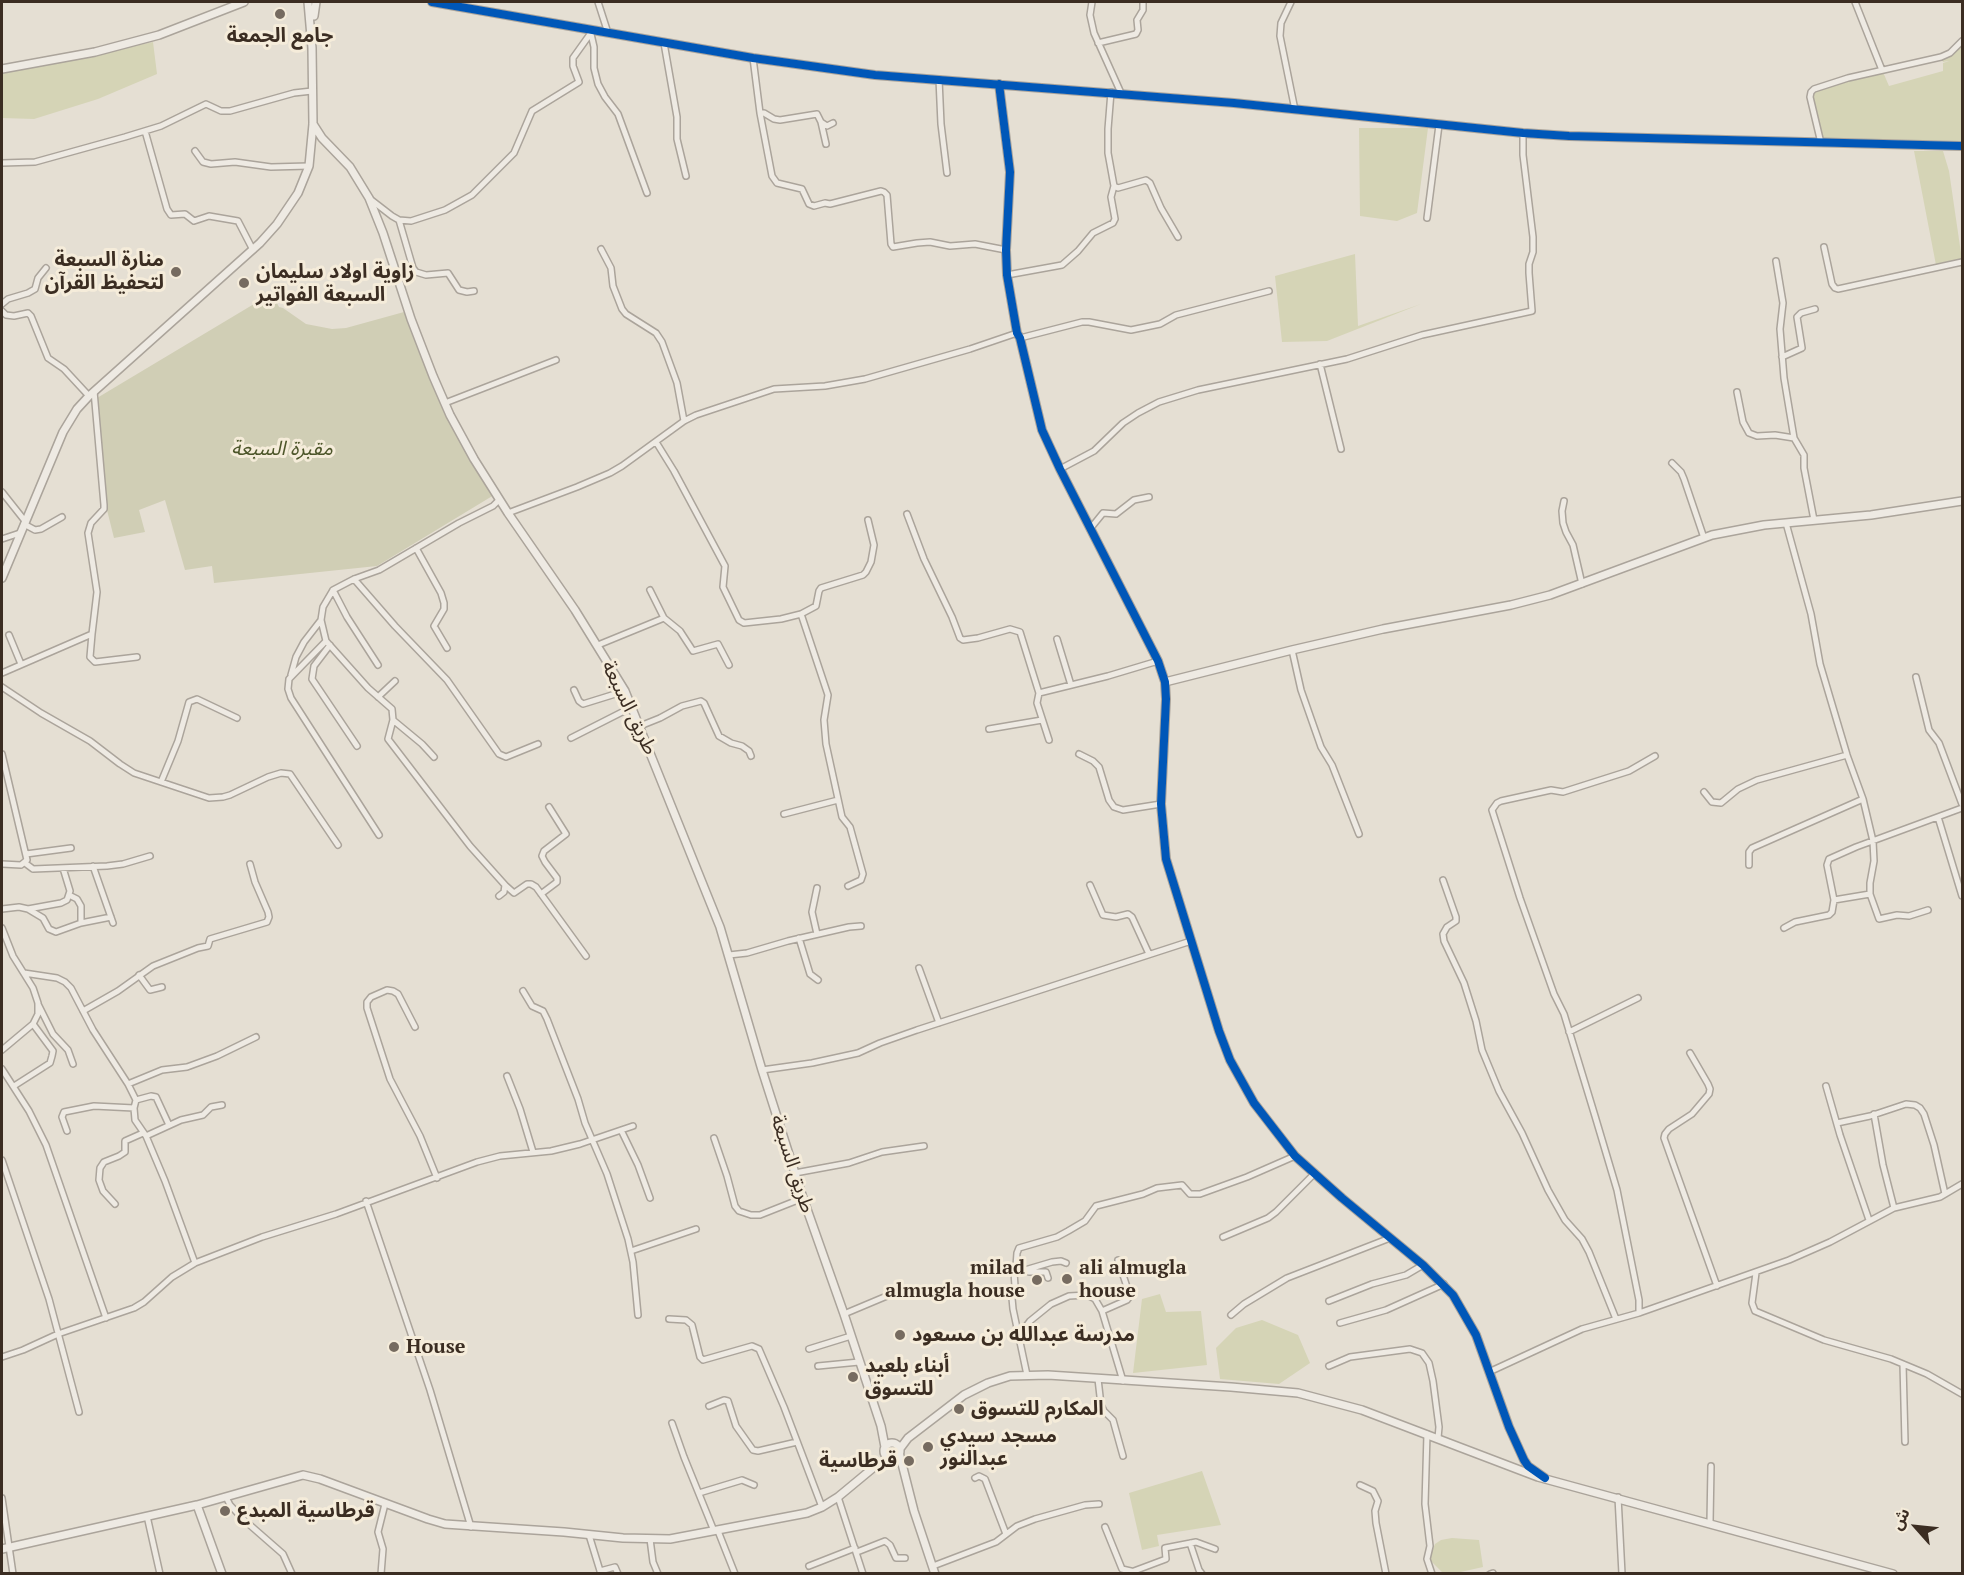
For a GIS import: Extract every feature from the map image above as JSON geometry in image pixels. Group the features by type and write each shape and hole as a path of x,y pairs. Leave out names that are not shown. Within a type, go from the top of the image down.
{"street":[{"path":"2,69 95,52 159,35 244,2"},
{"path":"2,578 63,432 77,409 253,250 293,202 309,166 313,124 312,30 308,2"},
{"path":"312,30 316,2"},
{"path":"432,2 592,32 875,75 1111,92 1523,133 1602,138 1962,146"},
{"path":"598,2 608,33"},
{"path":"1092,2 1090,15 1094,33 1121,93"},
{"path":"1098,43 1136,34 1137,20 1143,10 1143,2"},
{"path":"1291,2 1281,23 1280,36 1295,110"},
{"path":"1855,2 1882,70"},
{"path":"592,32 594,68 598,84 618,114 647,193"},
{"path":"369,198 399,220 411,221 445,210 472,195 499,169 519,145 532,111 579,82 573,66 573,58 592,32"},
{"path":"1821,143 1810,97 1814,89 1848,78 1941,57 1950,53 1962,41"},
{"path":"664,43 677,117 677,139 686,176"},
{"path":"753,58 760,113 773,179 781,185 802,189 809,204 814,206 881,191 887,195 893,247 930,242 950,246 975,244 1006,250"},
{"path":"939,79 941,124 947,173"},
{"path":"999,84 1010,172 1007,275 1019,335 1042,430 1158,661 1165,682 1161,804 1167,859 1219,1031 1237,1074 1272,1129 1295,1156 1423,1265 1444,1284 1457,1301 1472,1326 1509,1427 1526,1464 1545,1478"},
{"path":"2,163 35,162 145,131 161,126 206,104 221,111 230,111 294,93 312,91"},
{"path":"1007,275 1062,265 1093,233 1113,224 1115,219 1111,197 1114,186 1108,153 1111,92"},
{"path":"760,113 780,120 817,114 826,144"},
{"path":"821,122 827,126 833,123"},
{"name":"طريق السبعة","path":"313,124 322,138 350,167 369,198 411,319 445,404 474,459 499,500 598,645 632,707 720,927 803,1198 881,1426 903,1471 934,1570"},
{"path":"1428,218 1439,125"},
{"path":"145,131 167,209 171,215 185,214 194,221 209,216 238,221 253,250"},
{"path":"1060,469 1094,451 1130,418 1159,402 1198,390 1347,359 1422,335 1532,311 1529,264 1533,252 1523,155 1523,133"},
{"path":"195,151 203,162 211,164 235,162 271,167 309,166"},
{"path":"1114,186 1118,188 1146,180 1150,183 1178,237"},
{"path":"399,220 416,272 426,276 448,273 459,290 474,291"},
{"path":"1824,248 1832,284 1838,289 1962,262"},
{"path":"601,249 611,268 613,286 622,309 656,333 662,342 677,383 684,421"},
{"path":"1776,261 1783,303 1780,329 1782,357 1794,438 1803,454 1814,520"},
{"path":"2,304 35,289 38,278 46,268"},
{"path":"508,513 610,473 696,415 774,389 842,384 1019,335 1082,322 1131,330 1160,324 1176,315 1269,291"},
{"path":"1782,357 1802,348 1797,316 1815,309"},
{"path":"2,311 6,315 14,316 28,313 48,358 64,369 91,394 104,509 91,523 88,533 97,592 90,657 95,662 137,657"},
{"path":"445,404 556,360"},
{"path":"1320,364 1341,449"},
{"path":"1737,392 1743,422 1749,433 1757,436 1775,435 1794,438"},
{"path":"656,442 675,471 725,566 723,587 739,620 744,623 763,622 801,614 816,606 821,588 867,572 872,562 874,545 868,520"},
{"path":"1672,463 1684,479 1704,538"},
{"path":"2,492 24,523 35,530 62,517"},
{"path":"1090,529 1103,513 1116,514 1134,500 1149,497"},
{"path":"499,500 493,506 379,570 333,590 323,608 321,620 323,635 378,697 392,709 393,720 388,739 470,846 514,893 527,884 531,884 541,894 586,956"},
{"path":"1564,501 1563,522 1573,545 1582,584"},
{"path":"1165,682 1383,629 1511,605 1582,584 1704,538 1744,529 1892,512 1962,501"},
{"path":"907,514 924,559 960,638 963,640 978,638 1010,629 1020,632 1039,693 1037,703 1049,740"},
{"path":"1786,523 1810,614 1820,664 1863,799 1873,840 1874,861 1870,894 1879,919 1897,915 1909,916 1928,910"},
{"path":"2,539 20,533"},
{"path":"416,548 441,593 444,609 434,626 447,648"},
{"path":"354,579 447,680 499,754 507,757 538,744"},
{"path":"333,590 347,617 378,665"},
{"path":"651,590 664,618 680,631 693,651 718,644 729,665"},
{"path":"801,614 828,695 825,711 825,737 843,819 850,827 863,877 860,881 848,886"},
{"path":"598,645 664,618"},
{"path":"321,620 296,657 288,683 291,698 379,835"},
{"path":"2,673 92,634"},
{"path":"9,635 21,664"},
{"path":"1057,639 1071,686"},
{"path":"291,676 328,643"},
{"path":"328,643 314,666 312,679 357,746"},
{"path":"1292,650 1301,690 1322,747 1332,765 1359,834"},
{"path":"1039,693 1158,661"},
{"path":"1784,928 1795,922 1829,915 1834,906 1834,900 1827,862 1838,854 1962,806 1939,743 1929,730 1916,677"},
{"path":"378,697 394,681"},
{"path":"2,687 90,741 134,772 209,798 223,797 243,790 262,779 290,774 338,844"},
{"path":"574,690 583,704 625,691"},
{"path":"161,782 178,741 189,702 197,699 237,718"},
{"path":"640,726 682,705 702,701 719,736 742,746 749,751 751,756"},
{"path":"572,738 632,707"},
{"path":"393,720 434,757"},
{"path":"989,729 1042,720"},
{"path":"2,754 11,800 27,854 25,863"},
{"path":"1079,754 1099,767 1109,800 1114,807 1124,810 1161,804"},
{"path":"1704,792 1712,802 1721,803 1738,789 1757,780 1847,754"},
{"path":"1639,1313 1639,1300 1617,1190 1569,1032 1520,898 1492,810 1501,801 1551,790 1563,792 1629,771 1655,756"},
{"path":"1749,865 1748,856 1752,848 1863,799"},
{"path":"784,814 838,800"},
{"path":"541,894 557,882 557,878 542,856 544,851 566,834 549,807"},
{"path":"1938,817 1962,896"},
{"path":"27,854 71,848"},
{"path":"25,863 33,869 63,868 123,864 150,856"},
{"path":"2,864 21,865 25,863"},
{"path":"83,1011 118,991 139,975 169,959 208,946 210,939 267,922 268,912 262,902 250,864"},
{"path":"2,909 19,907 28,909 43,918 49,929 56,932 81,923 112,920 93,866"},
{"path":"28,909 66,900 70,891 63,868"},
{"path":"1443,880 1456,917 1456,921 1447,927 1443,934 1444,940 1464,983 1482,1050 1499,1091 1522,1133 1548,1190 1565,1220 1582,1239 1589,1252 1616,1319"},
{"path":"499,896 504,892 505,885"},
{"path":"1090,885 1103,915 1116,917 1128,914 1132,917 1149,954"},
{"path":"817,888 812,912 817,934"},
{"path":"1834,900 1870,894"},
{"path":"69,896 77,900 81,906 81,923"},
{"path":"729,955 747,953 799,938 861,926"},
{"path":"2,928 4,942 33,988 38,1004 58,1041 68,1050 73,1064"},
{"path":"799,938 810,974 818,980"},
{"path":"762,1070 812,1063 858,1053 880,1042 1191,941"},
{"path":"920,968 939,1023"},
{"path":"24,973 57,978 71,988 93,1030 128,1084 135,1100 135,1120 165,1181 195,1263"},
{"path":"139,975 150,990 162,987"},
{"path":"415,1027 398,994 393,991 387,990 371,997 367,1002 390,1079 420,1136 437,1178"},
{"path":"523,991 532,1006 543,1011 547,1019 609,1180 631,1251 638,1315"},
{"path":"1569,1032 1638,998"},
{"path":"2,1050 33,1024 38,1014 38,1004"},
{"path":"33,1024 52,1051"},
{"path":"128,1084 162,1070 187,1067 218,1056 256,1036"},
{"path":"14,1086 50,1063 52,1051 58,1041"},
{"path":"1690,1053 1708,1084 1709,1094 1692,1114 1669,1129 1664,1138 1717,1286"},
{"path":"2,1069 29,1111 46,1145 106,1318"},
{"path":"507,1076 520,1109 532,1152"},
{"path":"1826,1086 1854,1180 1869,1220"},
{"path":"135,1100 156,1097 169,1125"},
{"path":"1837,1123 1906,1104 1920,1108 1934,1145 1945,1194"},
{"path":"115,1204 100,1185 100,1168 104,1162 125,1152 125,1141 203,1115 211,1107 222,1105"},
{"path":"67,1131 62,1117 64,1112 94,1106 134,1108"},
{"path":"1874,1114 1883,1165 1894,1208"},
{"path":"2,1357 58,1334 134,1308 144,1302 172,1276 195,1263 488,1158 551,1151 633,1126"},
{"path":"621,1130 638,1165 650,1198"},
{"path":"714,1138 735,1206 739,1211 760,1215 803,1198"},
{"path":"795,1173 849,1163 882,1152 924,1146"},
{"path":"1027,1375 1012,1298 1019,1248 1057,1237 1068,1231 1085,1221 1096,1206 1157,1188 1182,1185 1190,1194 1200,1194 1295,1156"},
{"path":"2,1160 48,1299 79,1412"},
{"path":"1223,1237 1268,1218 1314,1174"},
{"path":"1489,1372 1582,1329 1639,1313 1790,1260 1894,1208 1921,1203 1945,1194 1962,1184"},
{"path":"366,1202 430,1390 471,1527"},
{"path":"631,1251 696,1229"},
{"path":"1231,1315 1244,1304 1287,1278 1390,1238"},
{"path":"1102,1311 1127,1300 1130,1296 1118,1260"},
{"path":"1025,1270 1052,1262 1066,1263"},
{"path":"1329,1301 1372,1284 1406,1275 1423,1265"},
{"path":"1016,1266 1029,1272 1046,1272 1048,1278"},
{"path":"1756,1272 1752,1303 1755,1311 1824,1340 1891,1359 1927,1374 1962,1394"},
{"path":"1340,1323 1386,1310 1444,1284"},
{"path":"844,1314 894,1293"},
{"path":"1018,1337 1037,1316 1052,1304 1069,1296 1087,1295 1095,1299 1102,1311 1123,1381"},
{"path":"669,1319 686,1320 692,1325 700,1357 704,1360 752,1346 757,1347 784,1407 822,1507"},
{"path":"809,1349 850,1336"},
{"path":"1329,1366 1350,1357 1410,1349 1422,1353 1429,1363 1433,1381 1438,1438"},
{"path":"818,1366 859,1362"},
{"path":"1903,1364 1905,1442"},
{"path":"903,1471 884,1454 964,1395 1010,1376 1027,1375 1240,1387 1298,1393 1348,1405 1545,1478 1893,1574"},
{"path":"1098,1379 1101,1405 1113,1420 1123,1456"},
{"path":"709,1406 728,1401 736,1426 744,1434 753,1450 758,1451 797,1442"},
{"path":"672,1423 699,1493 735,1574"},
{"path":"1427,1434 1425,1503 1430,1546 1426,1559 1432,1574"},
{"path":"873,1468 897,1456 892,1448"},
{"path":"5,1548 197,1505 303,1475 445,1524 670,1539 786,1518 822,1507 873,1468 892,1448"},
{"path":"1710,1522 1711,1466"},
{"path":"975,1478 979,1476 985,1479 1006,1534"},
{"path":"699,1493 742,1480 753,1485"},
{"path":"1360,1485 1373,1491 1378,1501 1375,1511 1376,1523 1386,1574"},
{"path":"226,1497 243,1520 283,1554 292,1574"},
{"path":"838,1497 863,1574"},
{"path":"1617,1497 1622,1574"},
{"path":"2,1498 5,1548 13,1574"},
{"path":"381,1574 382,1549 378,1532 385,1504"},
{"path":"934,1570 996,1542 1017,1526 1052,1513 1099,1504"},
{"path":"197,1505 222,1574"},
{"path":"147,1516 160,1574"},
{"path":"1105,1527 1122,1569 1135,1572 1164,1560 1167,1557 1165,1548 1198,1542 1215,1549"},
{"path":"589,1534 601,1572 615,1567 618,1574"},
{"path":"650,1539 657,1574"},
{"path":"809,1566 885,1541 890,1545 896,1558 905,1558"},
{"path":"1190,1543 1202,1574"}],"green space":[{"path":"153,42 157,74 98,99 34,119 2,118 2,74"},
{"path":"1962,44 1962,141 1822,138 1813,93 1855,78 1883,72 1889,86 1943,71 1943,63 1949,61 1943,62 1942,60"},
{"path":"1359,128 1428,128 1417,213 1397,221 1360,216"},
{"path":"1914,151 1943,151 1949,171 1962,260 1936,265"},
{"path":"1355,254 1358,326 1421,304 1327,341 1282,342 1275,276"},
{"name":"مقبرة السبعة","path":"274,297 279,307 306,324 332,329 346,328 404,312 428,366 494,495 377,566 214,583 212,566 185,570 165,500 139,510 145,532 114,538 106,506 97,398 254,304 257,306"},
{"path":"1160,1294 1166,1312 1201,1311 1207,1365 1133,1373 1142,1299"},
{"path":"1262,1320 1298,1335 1310,1363 1279,1384 1220,1379 1216,1348 1236,1328"},
{"path":"1202,1471 1221,1525 1157,1535 1159,1546 1142,1550 1129,1493"},
{"path":"1452,1538 1479,1540 1483,1567 1456,1573 1443,1573 1429,1559 1435,1544"}],"cycle path":[{"path":"432,2 753,58 875,75 1234,103 1523,133 1962,146"},
{"path":"999,84 1010,172 1007,275 1017,333 1042,430 1158,661 1165,682 1161,804 1166,859 1230,1060 1254,1103 1295,1156 1423,1265 1453,1295 1476,1335 1509,1427 1524,1460 1528,1466 1545,1478"}],"place":[{"name":"جامع الجمعة","path":"280,14"},
{"name":"منارة السبعة لتحفيظ القرآن","path":"176,272"},
{"name":"زاوية اولاد سليمان السبعة الفواتير","path":"244,283"},
{"name":"ali almugla house","path":"1067,1279"},
{"name":"milad almugla house","path":"1037,1280"},
{"name":"مدرسة عبدالله بن مسعود","path":"900,1335"},
{"name":"House","path":"394,1347"},
{"name":"أبناء بلعيد للتسوق","path":"853,1377"},
{"name":"المكارم للتسوق","path":"959,1409"},
{"name":"مسجد سيدي عبدالنور","path":"928,1447"},
{"name":"قرطاسية","path":"909,1461"},
{"name":"قرطاسية المبدع","path":"225,1511"}]}
